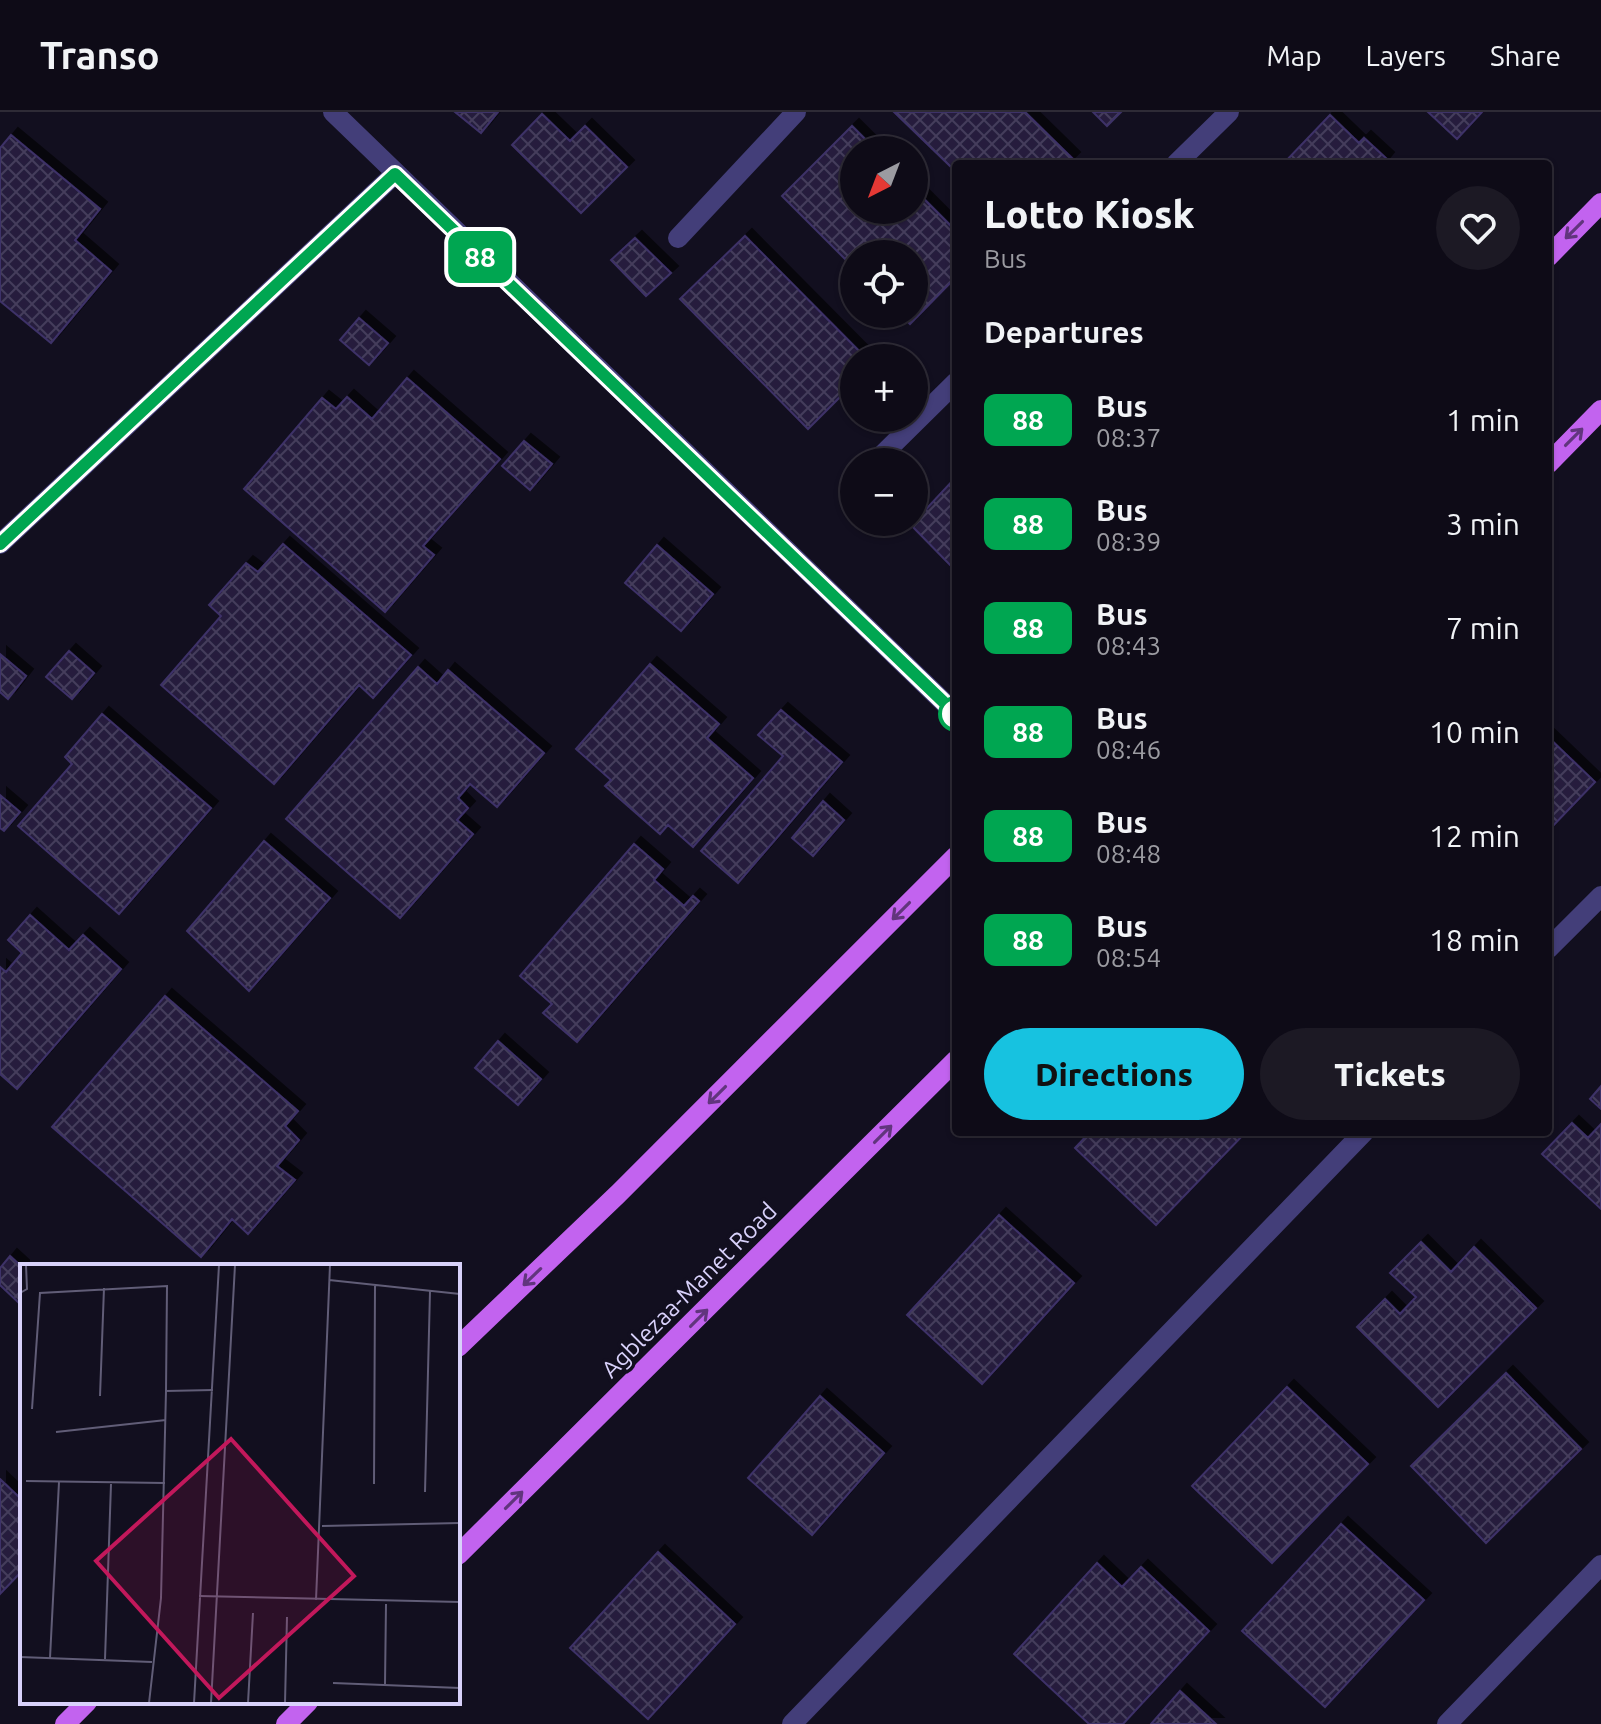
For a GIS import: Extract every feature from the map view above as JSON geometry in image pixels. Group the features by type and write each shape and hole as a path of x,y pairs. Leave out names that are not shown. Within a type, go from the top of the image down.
{"main road":[{"path":"1552,253 1601,203"},
{"path":"1552,460 1601,410"},
{"path":"460,1345 618,1194 952,860"},
{"name":"Agblezaa-Manet Road","path":"460,1553 952,1064"},
{"path":"65,1724 85,1704"},
{"path":"286,1724 306,1704"}],"street":[{"path":"333,112 952,710"},
{"path":"678,238 796,112"},
{"path":"1180,160 1229,112"},
{"path":"0,544 395,174"},
{"path":"889,448 952,386"},
{"path":"1552,945 1601,896"},
{"path":"792,1724 1360,1136"},
{"path":"1447,1724 1601,1565"}],"building":[{"path":"455,112 498,112 481,133"},
{"path":"894,112 1025,112 1073,159 1072,160 952,160 952,168 928,145 928,136 919,136"},
{"path":"1093,112 1121,112 1107,126"},
{"path":"1428,112 1482,112 1457,139"},
{"path":"542,114 570,141 585,126 627,167 581,213 512,145"},
{"path":"1330,115 1359,143 1364,138 1387,159 1386,160 1287,160"},
{"path":"852,126 862,136 842,136"},
{"path":"11,135 100,209 75,240 111,271 51,343 0,301 0,148"},
{"path":"840,138 840,224 928,224 928,203 952,227 952,281 928,306 928,240 840,240 840,254 782,196"},
{"path":"745,236 852,344 840,344 840,397 808,429 680,299"},
{"path":"635,238 671,273 646,296 611,260"},
{"path":"359,318 388,343 369,365 340,340"},
{"path":"407,378 500,459 423,546 434,555 385,612 244,489 322,398 336,409 347,397 372,419"},
{"path":"524,441 552,464 530,490 502,466"},
{"path":"952,481 952,567 922,536 928,536 928,507"},
{"path":"283,544 411,655 373,698 359,685 274,784 161,685 221,616 209,605 246,563 258,572"},
{"path":"657,545 713,594 681,631 625,583"},
{"path":"69,651 94,673 72,699 46,677"},
{"path":"0,654 26,676 8,699 0,692"},
{"path":"650,664 719,724 707,738 753,778 693,847 668,825 660,834 605,786 611,780 576,749"},
{"path":"418,667 437,684 448,670 544,753 497,807 470,784 458,798 468,808 457,820 473,834 400,918 286,819"},
{"path":"781,710 842,762 738,883 701,851 783,756 758,735"},
{"path":"102,714 211,808 119,914 18,826 72,764 65,757"},
{"path":"1552,741 1595,782 1552,827"},
{"path":"0,795 20,812 4,831 0,828"},
{"path":"823,801 844,820 813,856 792,838"},
{"path":"264,841 330,898 249,991 187,931"},
{"path":"634,844 663,869 654,880 684,906 693,896 699,901 577,1042 543,1013 552,1004 520,976"},
{"path":"30,915 69,950 83,935 121,969 17,1089 0,1074 0,967 6,972 22,953 8,940"},
{"path":"165,996 298,1111 285,1126 299,1140 277,1166 295,1180 248,1234 232,1219 201,1257 52,1127"},
{"path":"498,1041 541,1079 518,1105 475,1068"},
{"path":"1601,1086 1601,1109 1590,1099"},
{"path":"1572,1123 1588,1138 1601,1124 1601,1209 1542,1154"},
{"path":"1086,1136 1242,1136 1156,1225 1075,1148"},
{"path":"999,1215 1074,1283 982,1384 907,1315"},
{"path":"1421,1242 1451,1272 1474,1247 1536,1308 1438,1407 1357,1327 1385,1299 1400,1314 1416,1297 1390,1273"},
{"path":"10,1256 20,1265 20,1304 0,1285 0,1268"},
{"path":"1506,1373 1581,1449 1486,1543 1411,1466"},
{"path":"1287,1387 1368,1464 1272,1563 1192,1486"},
{"path":"820,1396 884,1453 812,1535 748,1478"},
{"path":"0,1479 20,1498 20,1573 0,1594"},
{"path":"1341,1524 1424,1600 1325,1707 1242,1631"},
{"path":"658,1552 735,1624 648,1719 570,1648"},
{"path":"1097,1563 1122,1587 1141,1567 1209,1631 1123,1724 1089,1724 1014,1654"},
{"path":"1180,1691 1216,1724 1151,1724"}],"bus line":[{"name":"88","path":"0,544 395,174 952,710"}]}
